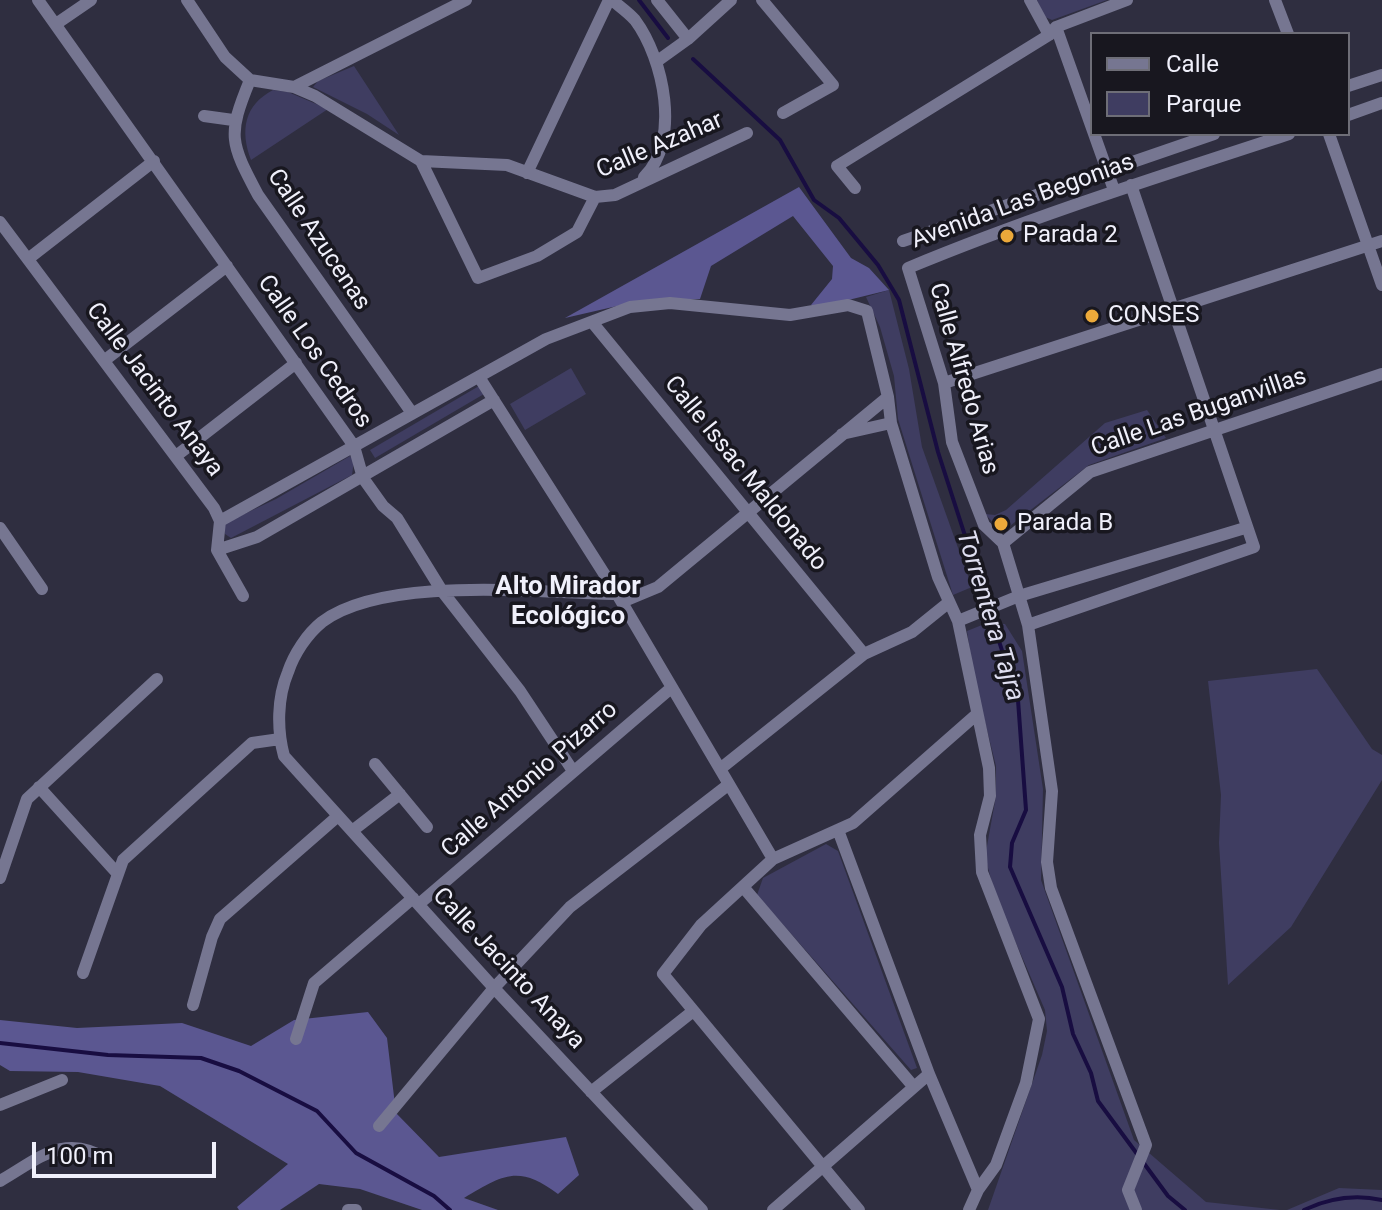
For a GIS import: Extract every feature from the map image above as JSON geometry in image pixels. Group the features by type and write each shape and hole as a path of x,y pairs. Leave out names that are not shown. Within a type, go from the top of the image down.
{"street":[{"name":"Calle Los Cedros","path":"38,0 354,446 363,478 383,506 397,518 442,591 520,691 573,771"},
{"path":"56,24 91,0"},
{"path":"187,0 225,57 250,80 294,87 315,96 421,161 495,164 595,197"},
{"path":"294,87 466,0"},
{"path":"527,173 610,0 635,20 656,62 664,121 662,150 652,169 636,185"},
{"path":"657,0 688,39"},
{"path":"656,62 688,39 731,0"},
{"path":"762,0 833,85 783,113"},
{"path":"1030,0 1052,31 1090,133"},
{"path":"855,188 837,166 1052,31 1127,0"},
{"path":"1275,0 1287,32"},
{"path":"1350,85 1382,75"},
{"path":"204,116 233,120 250,80"},
{"path":"1350,114 1382,103"},
{"name":"Calle Azucenas","path":"233,120 234,142 240,162 258,195 412,413"},
{"name":"Calle Azahar","path":"421,161 478,278 537,256 577,232 595,197 615,195 747,133"},
{"path":"1091,136 1114,190"},
{"name":"Avenida Las Begonias","path":"903,241 1208,136"},
{"name":"Avenida Las Begonias","path":"908,268 1004,228 1283,136"},
{"path":"1330,136 1382,285"},
{"path":"28,259 154,161"},
{"path":"1028,625 1254,547 1245,528 1217,431 1131,185"},
{"path":"998,208 1004,228"},
{"name":"Calle Jacinto Anaya","path":"0,222 176,456 220,521"},
{"path":"944,383 1382,241"},
{"path":"105,360 227,266"},
{"name":"Calle Alfredo Arias","path":"908,268 944,383 952,442 984,525 1003,543 1028,625 1052,791 1047,862 1051,888 1146,1145 1128,1190 1136,1210"},
{"path":"243,596 217,550 220,521 546,339 630,307 670,303 790,315 858,305 867,311 888,397 891,423 948,603 958,621 989,768 990,796 980,835 982,872 1039,1019 1026,1083 996,1165 978,1190 969,1210"},
{"name":"Calle Issac Maldonado","path":"592,322 864,654"},
{"path":"176,456 296,363"},
{"name":"Calle Las Buganvillas","path":"1003,543 1090,472 1382,374"},
{"path":"479,377 619,598 773,859"},
{"path":"83,973 123,860 252,743 280,739 285,678 307,637 322,622 370,600 442,591 619,598 658,587 888,397"},
{"path":"217,550 257,537 494,400"},
{"path":"839,435 891,423"},
{"path":"0,528 42,589"},
{"path":"958,621 1018,592 1245,528"},
{"path":"720,769 864,654 912,632 948,603"},
{"path":"0,878 27,799 157,679"},
{"name":"Calle Antonio Pizarro","path":"296,1039 314,983 670,689"},
{"path":"859,1210 663,974 701,925 773,859 853,823 977,714"},
{"name":"Calle Jacinto Anaya","path":"280,739 284,756 494,988 702,1210"},
{"path":"375,764 427,827"},
{"path":"379,1126 494,988 570,907 728,785"},
{"path":"39,787 117,873"},
{"path":"352,831 400,794"},
{"path":"193,1005 220,919 338,816"},
{"path":"838,830 929,1074 978,1190"},
{"path":"744,888 913,1086"},
{"path":"591,1092 692,1012"},
{"path":"773,1210 820,1165 929,1074"},
{"path":"0,1105 62,1080"},
{"path":"0,1181 63,1146 91,1149 109,1160"},
{"path":"348,1210 356,1210"}],"green space":[{"path":"1037,0 1107,0 1052,20 1045,17"},
{"path":"354,66 399,135 367,114 313,87 318,81"},
{"path":"273,90 288,92 328,109 251,160 245,129 247,120 256,103"},
{"path":"889,290 909,369 922,447 972,587 953,595 898,419 894,376 880,327 866,297"},
{"path":"571,368 586,394 525,430 510,404"},
{"path":"479,386 484,394 375,458 370,450"},
{"path":"1147,410 1166,438 1089,465 1002,532 985,514 995,515 1006,510 1105,423"},
{"path":"350,456 354,461 352,475 231,538 225,534 225,523 276,499"},
{"path":"987,623 1005,624 1022,651 1043,789 1041,880 1134,1140 1206,1202 1280,1210 988,1210 1042,1055 1047,1031 1045,1010 996,897 985,857 996,796 996,766 974,678 967,631"},
{"path":"1317,669 1372,749 1382,755 1382,780 1291,927 1228,985 1219,843 1221,795 1208,681"},
{"path":"826,844 838,851 917,1068 911,1070 757,895 763,878"},
{"path":"1339,1188 1382,1190 1382,1210 1287,1210"}],"shaded area":[{"path":"799,187 851,258 869,268 889,290 828,305 811,305 832,279 833,266 793,216 711,266 700,299 639,301 565,318"},
{"path":"368,1012 387,1038 396,1113 439,1157 566,1137 579,1175 558,1194 532,1179 511,1176 490,1183 464,1198 498,1210 422,1210 360,1189 319,1184 280,1210 239,1210 237,1207 288,1164 160,1086 78,1072 10,1071 0,1065 0,1020 77,1028 182,1023 251,1046 294,1020"}],"waterway":[{"name":"Torrentera Tajra","path":"639,0 668,38"},
{"name":"Torrentera Tajra","path":"693,59 780,140 814,200 839,218 878,265 899,300 938,452 1018,700 1026,810 1012,843 1010,867 1062,987 1073,1034 1091,1073 1098,1101 1168,1196 1185,1210"},
{"path":"0,1043 108,1055 201,1058 239,1071 317,1111 356,1153 434,1196 450,1210"},
{"name":"Torrentera Tajra","path":"1304,1210 1342,1198 1382,1200"}],"place":[{"name":"Parada 2","path":"1007,236"},
{"name":"CONSES","path":"1092,316"},
{"name":"Parada B","path":"1001,524"}],"district":[{"name":"Alto Mirador Ecológico","path":"568,602"}]}
